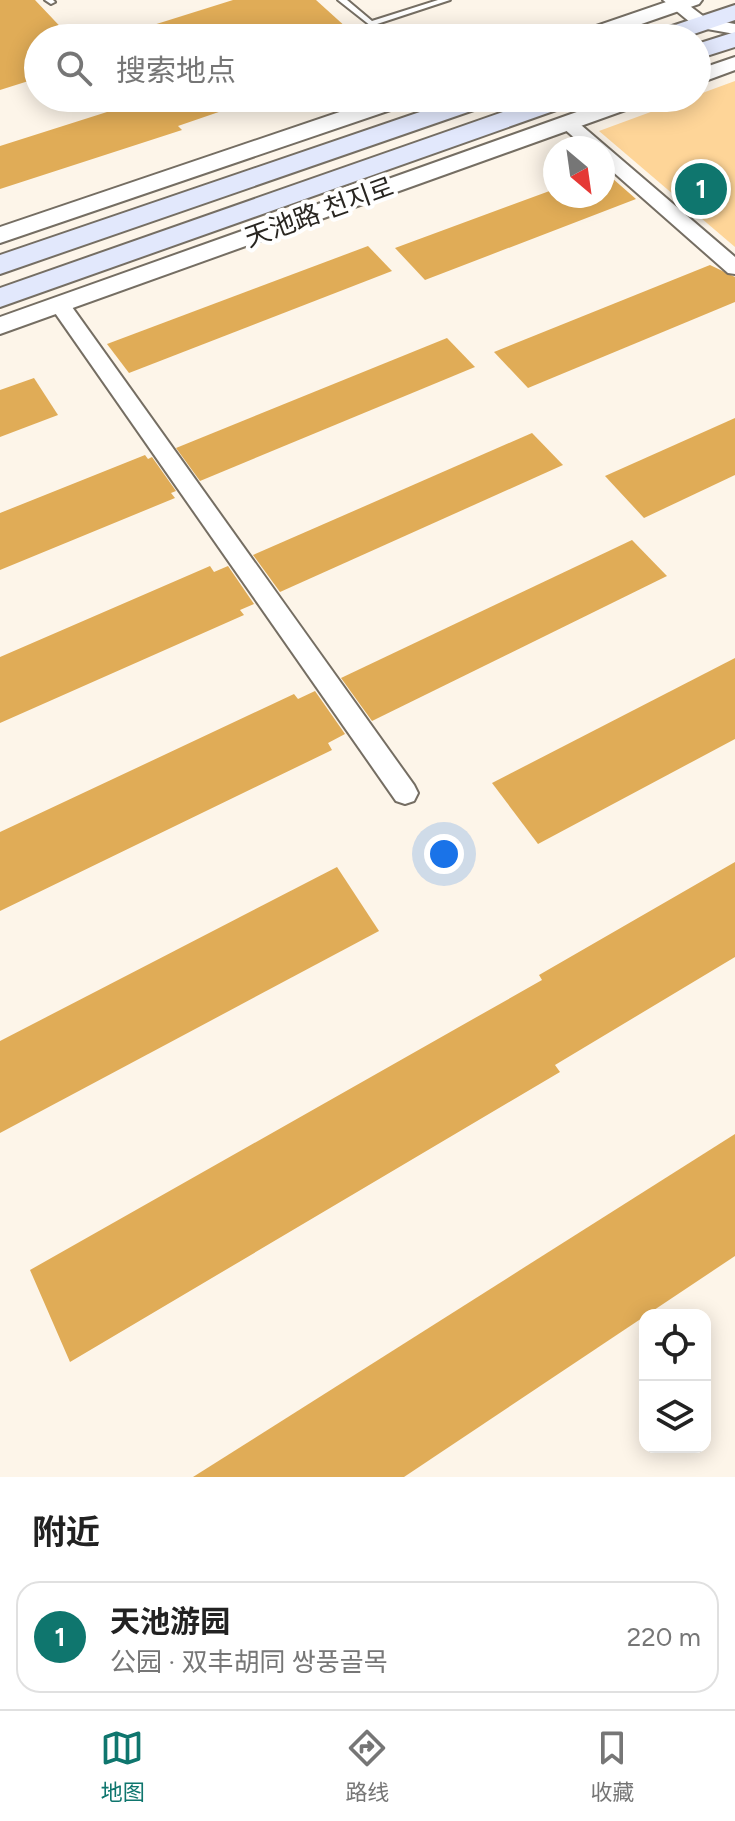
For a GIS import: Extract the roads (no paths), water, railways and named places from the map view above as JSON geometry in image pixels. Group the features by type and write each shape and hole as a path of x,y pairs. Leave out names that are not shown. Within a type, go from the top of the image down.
{"main road":[{"path":"699,24 735,12"},
{"path":"711,47 735,39"},
{"name":"天池路 천지로","path":"0,265 444,112"},
{"name":"天池路 천지로","path":"0,298 562,112"}],"street":[{"path":"619,24 681,2 702,23 708,24"},
{"path":"711,25 735,29"},
{"path":"711,72 735,63"},
{"path":"0,235 362,112"},
{"name":"天池路 천지로","path":"0,326 563,112"},
{"path":"570,112 588,136"},
{"path":"615,163 735,268"},
{"path":"60,305 405,793"}],"lane":[{"path":"342,0 371,24 446,0"}],"place":[{"name":"天池游园","path":"701,189"}]}
